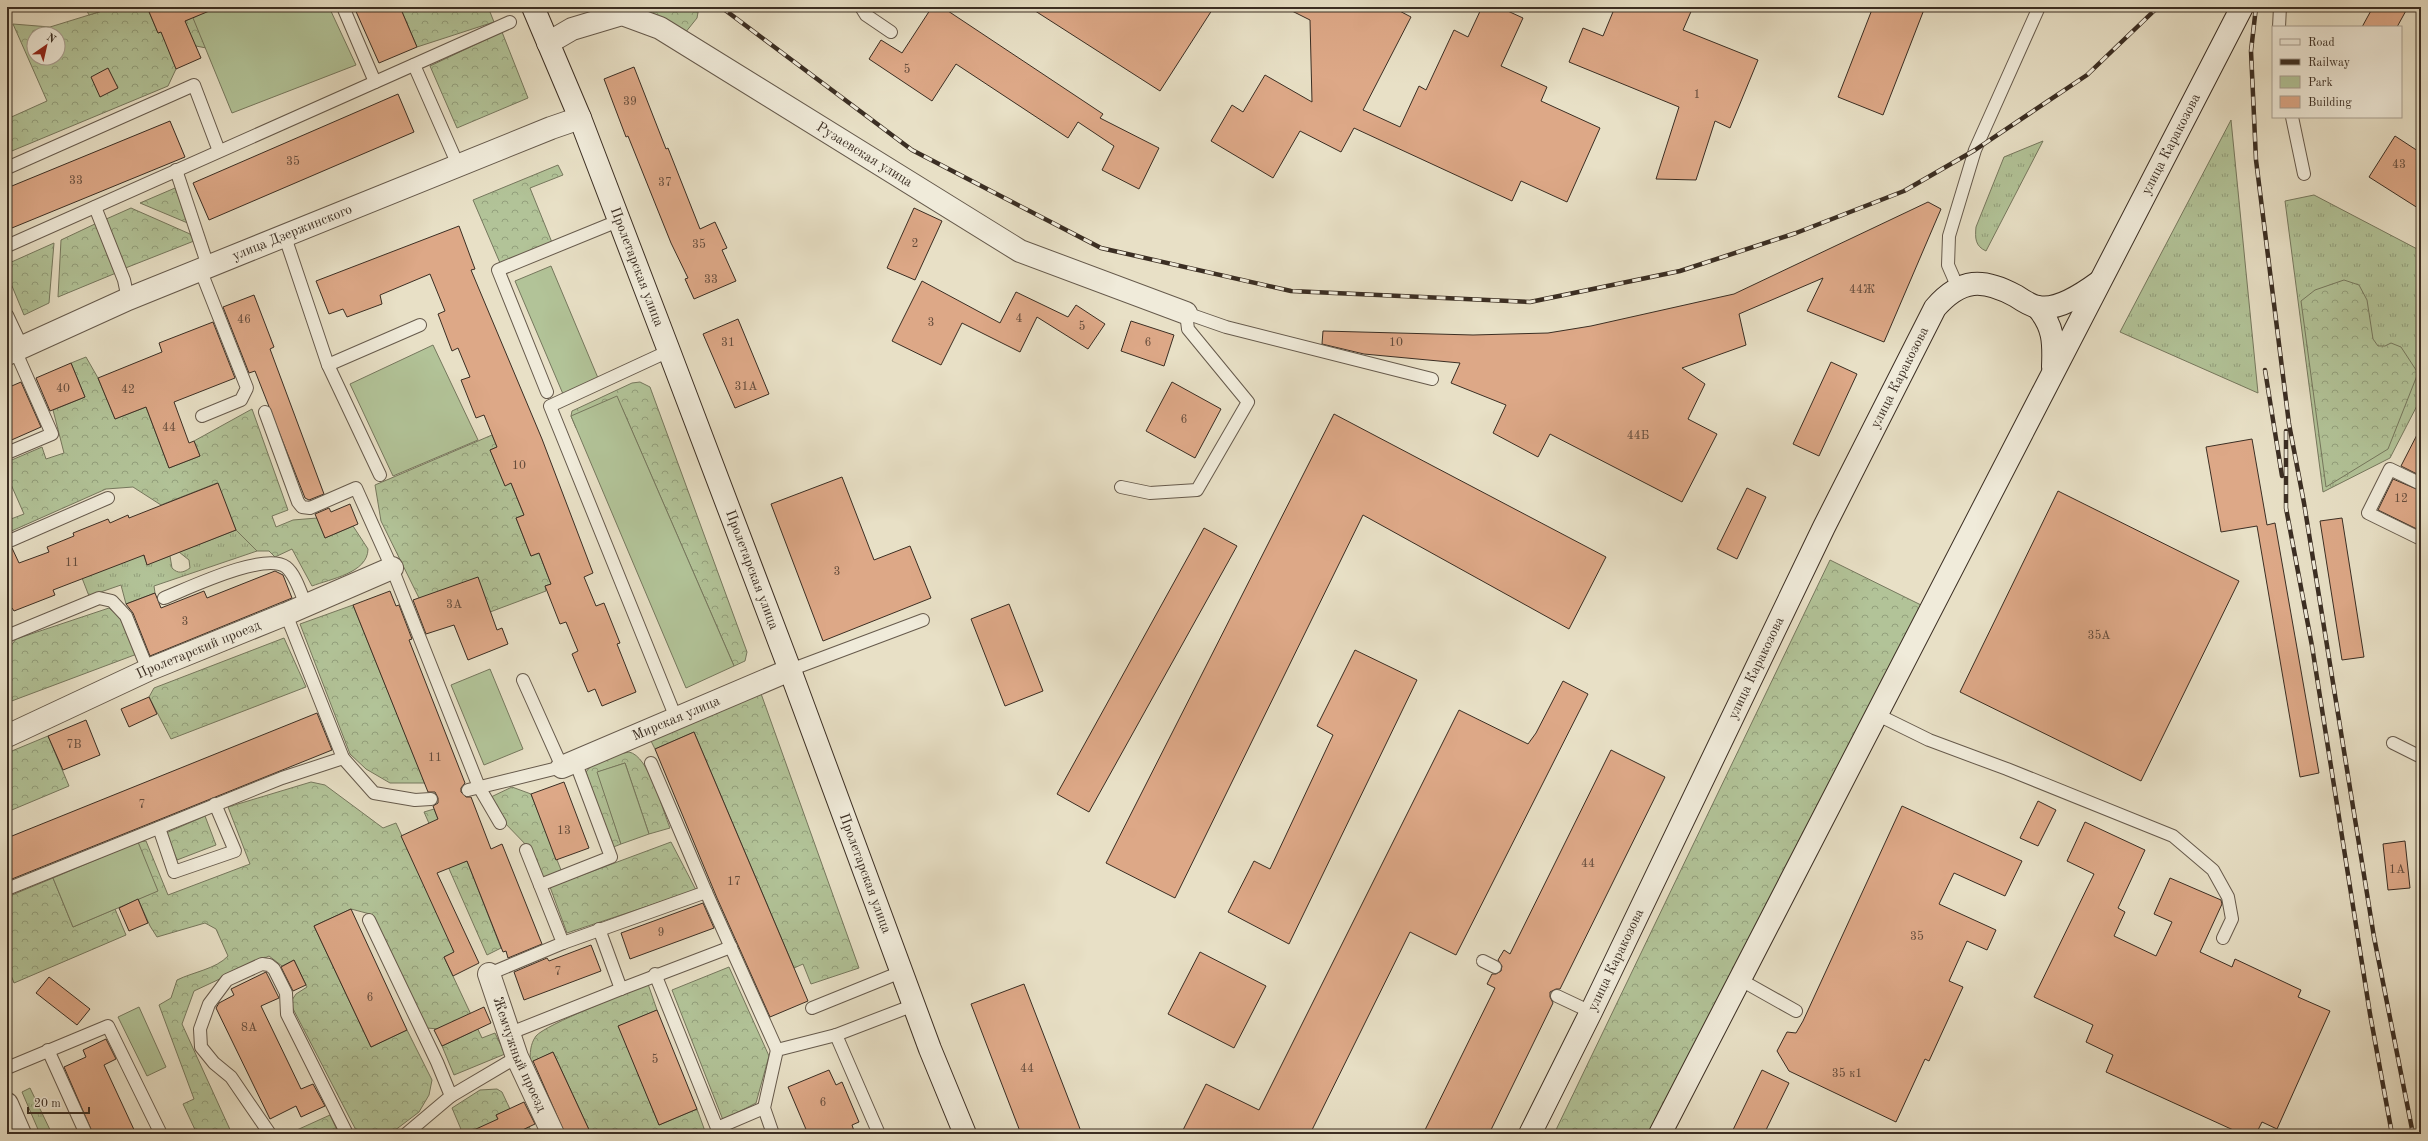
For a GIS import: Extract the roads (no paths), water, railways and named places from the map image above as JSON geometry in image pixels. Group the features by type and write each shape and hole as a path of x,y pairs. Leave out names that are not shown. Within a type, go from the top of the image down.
{"main road":[{"name":"Пролетарская улица","path":"533,7 580,118 790,670 901,972 965,1134"},
{"name":"улица Каракозова","path":"1660,1134 2242,7"},
{"name":"Рузаевская улица","path":"548,44 572,29 622,14 660,28 1020,252 1186,313"},
{"name":"улица Дзержинского","path":"15,351 128,299 458,165 580,118"},
{"name":"улица Каракозова","path":"2037,308 2048,308 2085,293 2100,282"},
{"name":"улица Каракозова","path":"1530,1134 1591,1012 1824,527 1920,334 1935,308 1945,296 1958,288 1979,283 1997,286 2037,308 2045,316 2053,333 2053,373"},
{"name":"Пролетарский проезд","path":"7,736 148,670 286,614 392,568"},
{"name":"Мирская улица","path":"569,764 790,670"},
{"name":"Жемчужный проезд","path":"489,974 517,1057 553,1134"},
{"path":"7,1104 20,1134"}],"lane":[{"path":"343,7 375,82"},
{"path":"861,7 866,15 891,32"},
{"path":"1958,288 1948,265 1949,236 1975,150 2039,7"},
{"path":"2279,26 2280,7"},
{"path":"7,246 510,22"},
{"path":"414,65 458,165"},
{"path":"7,168 194,85 219,151"},
{"path":"2292,118 2304,174"},
{"path":"176,170 204,268 247,388 241,400 202,416"},
{"path":"95,207 124,280 128,299"},
{"path":"547,392 498,270 618,221"},
{"path":"285,236 328,365 380,475"},
{"path":"1121,487 1150,493 1197,490 1248,402 1188,329 1186,313 1226,327 1432,379"},
{"path":"7,315 15,351 52,434 7,453"},
{"path":"328,365 420,325"},
{"path":"669,351 550,406 676,718"},
{"path":"265,412 298,502 302,507 310,508 356,488 392,568 474,788 500,823"},
{"path":"2421,484 2390,469 2368,513 2421,539"},
{"path":"7,542 108,498"},
{"path":"164,598 248,566 274,562 286,567 289,571 306,605"},
{"path":"7,636 99,598 112,602 126,616 148,670"},
{"path":"286,614 343,758 374,794 415,800 431,799"},
{"path":"790,670 923,620"},
{"path":"523,680 569,764 611,857 540,885"},
{"path":"1876,714 1929,740 2007,768 2173,836 2213,870 2228,898 2232,919 2223,938"},
{"path":"2393,743 2421,756"},
{"path":"7,889 160,828 215,804 282,778 343,758"},
{"path":"651,763 706,892 777,1050 764,1108 773,1134"},
{"path":"474,788 569,764"},
{"path":"160,828 174,872 235,851 215,804"},
{"path":"526,850 562,943"},
{"path":"489,974 599,929 706,892"},
{"path":"369,920 437,1062 451,1096"},
{"path":"599,929 621,989"},
{"path":"508,1034 621,989 654,974 731,947"},
{"path":"1483,961 1495,967"},
{"path":"270,1134 231,1077 214,1063 201,1047 200,1029 209,1004 227,980 262,964 269,965 274,969 284,987 286,993 287,1014 347,1134"},
{"path":"812,1008 901,972"},
{"path":"654,974 717,1128 764,1108"},
{"path":"1739,979 1796,1011"},
{"path":"1557,996 1591,1012"},
{"path":"777,1050 836,1035 914,1005"},
{"path":"7,1068 108,1026 161,1134"},
{"path":"836,1035 879,1134"},
{"path":"48,1050 86,1134"},
{"path":"406,1134 451,1096 517,1057"}],"railway":[{"path":"721,7 912,150 1101,248 1291,291 1530,302 1680,271 1796,233 1904,191 1975,150 2087,75 2158,7"},
{"path":"2256,7 2251,51 2256,160 2289,424 2304,503 2374,937 2413,1134"},
{"path":"2265,370 2282,476"},
{"path":"2286,431 2286,508 2312,646 2370,1014 2392,1134"}]}
